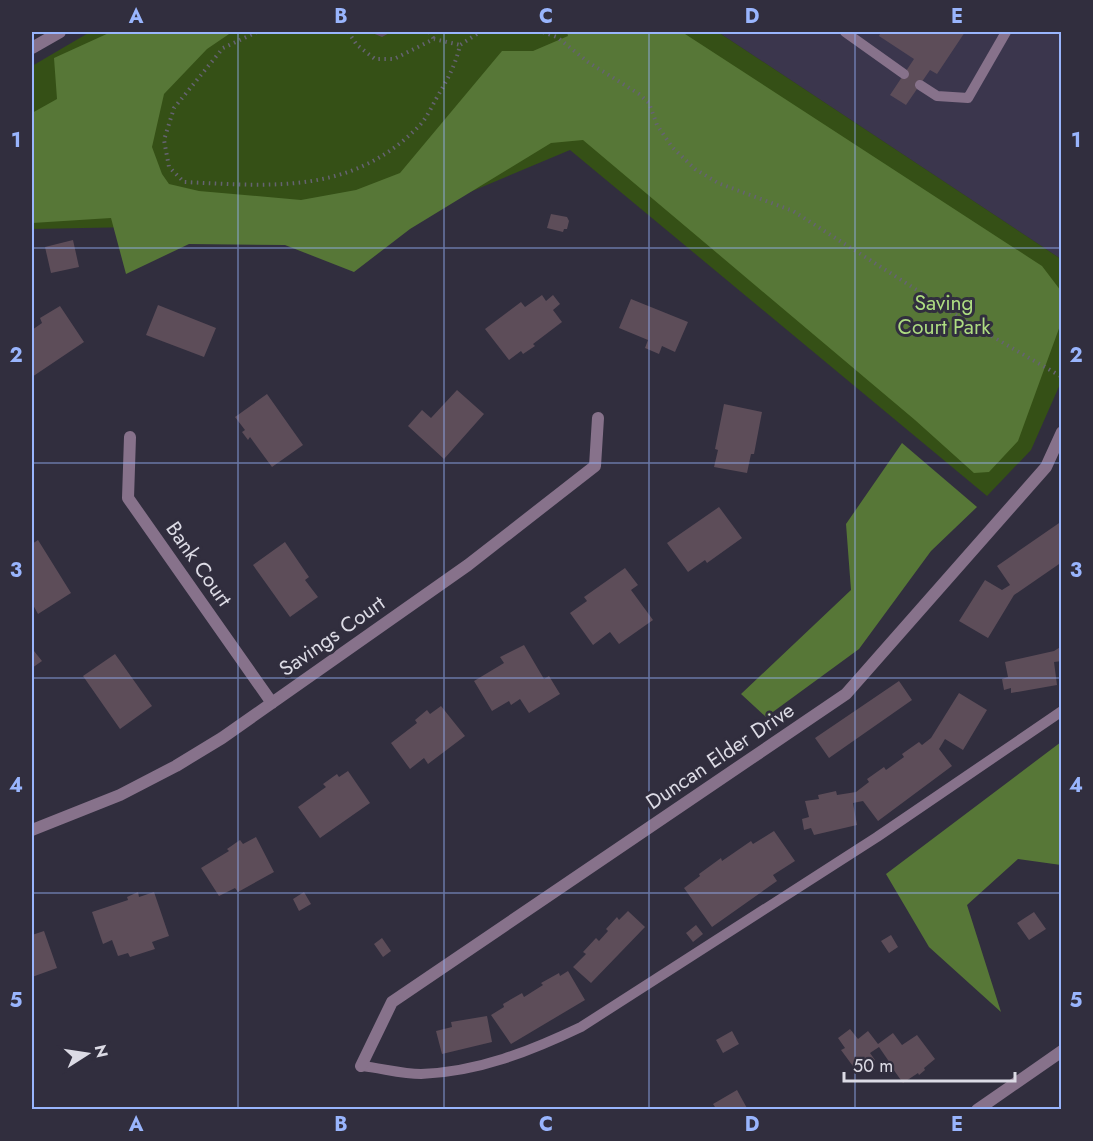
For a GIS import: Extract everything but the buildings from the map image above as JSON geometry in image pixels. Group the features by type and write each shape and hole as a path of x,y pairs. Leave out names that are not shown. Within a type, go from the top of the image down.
{"street":[{"path":"32,48 60,32"},
{"name":"Savings Court","path":"32,830 120,795 167,771 222,738 468,565 595,466 598,418"},
{"name":"Duncan Elder Drive","path":"361,1066 392,1002 846,694 1046,467 1062,432"},
{"name":"Bank Court","path":"130,437 129,498 272,703"},
{"path":"977,1110 1062,1051"}],"lane":[{"path":"845,32 904,74"},
{"path":"920,86 937,96 968,98 1006,32"},
{"path":"361,1066 420,1074 472,1067 532,1050 581,1028 877,837 1062,711"}],"path":[{"path":"257,32 223,48 174,108 164,140 170,167 184,182 297,184 343,175 382,158 420,125 455,66 460,45 480,32"},
{"path":"348,32 357,45 375,59 394,59 434,39 460,45"},
{"path":"429,32 434,39"},
{"path":"543,32 557,37 588,62 639,94 649,103 657,125 672,147 695,170 718,183 793,211 964,320 1062,377"}],"shaded area":[{"path":"718,32 1061,32 1061,259"}],"green space":[{"name":"Saving Court Park","path":"90,32 718,32 1061,259 1061,382 1031,450 987,496 570,150 382,229 239,225 32,229 32,66"},
{"name":"Saving Court Park","path":"111,32 232,32 207,49 164,94 152,147 162,174 169,184 199,191 301,200 356,190 400,173 502,51 533,51 568,36 567,32 682,32 1042,266 1061,291 1061,323 1018,441 989,472 974,473 915,420 583,140 551,143 410,229 354,272 285,245 189,244 126,274 111,218 32,223 32,113 57,99 54,58"},
{"path":"902,443 977,507 931,551 859,649 766,717 741,694 851,590 846,524"},
{"path":"1061,742 1061,865 1018,859 967,905 1001,1012 929,947 886,874"}]}
